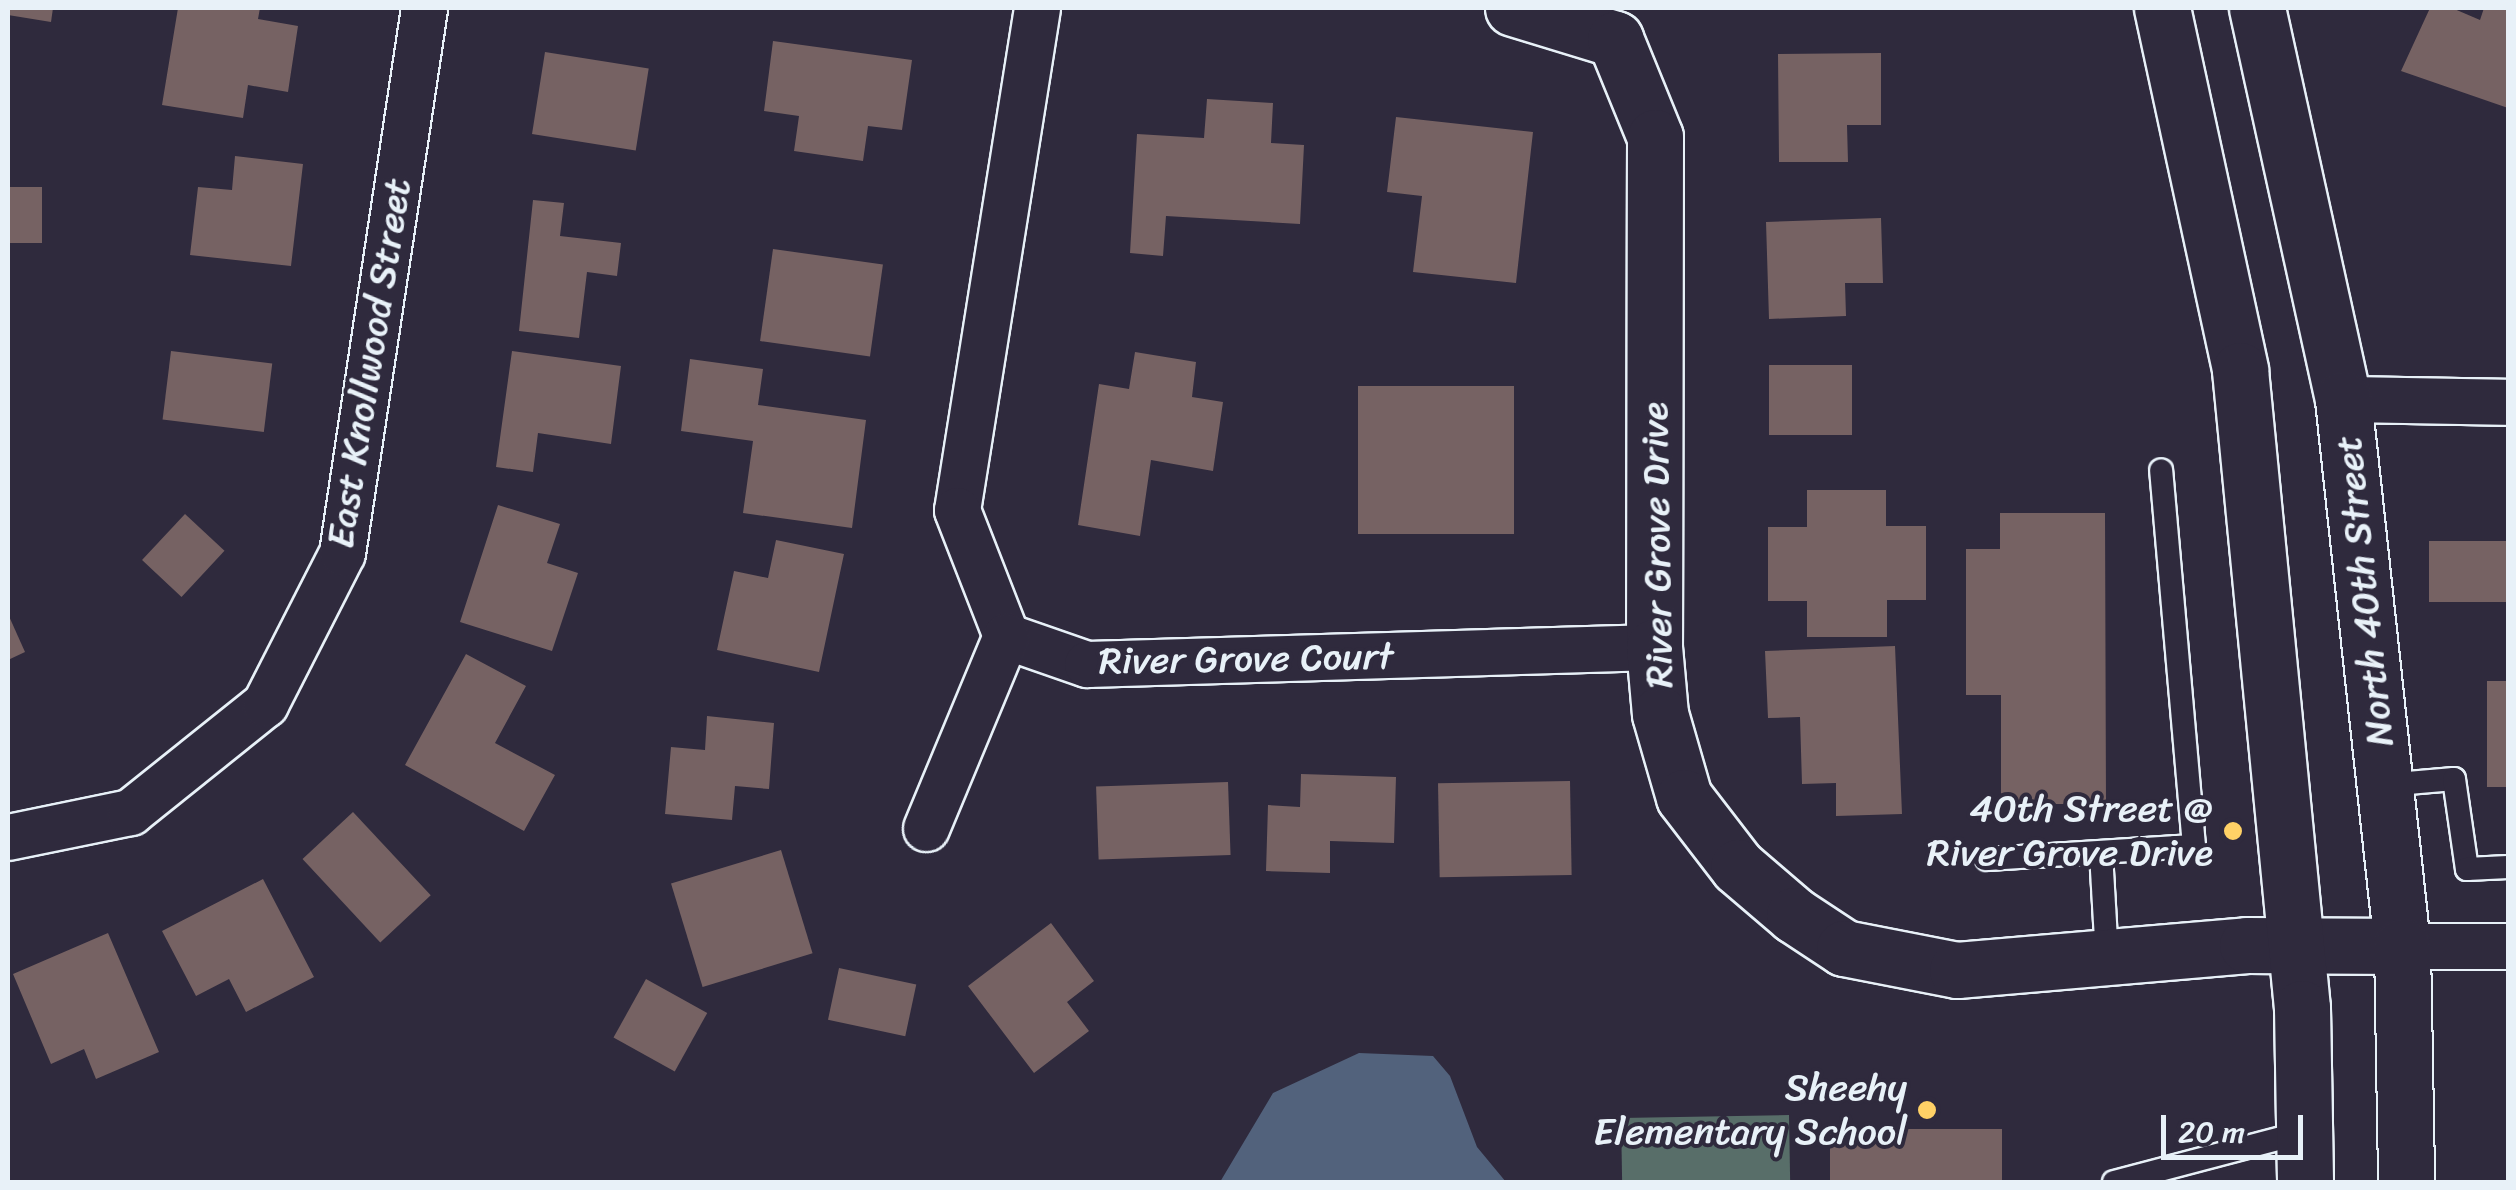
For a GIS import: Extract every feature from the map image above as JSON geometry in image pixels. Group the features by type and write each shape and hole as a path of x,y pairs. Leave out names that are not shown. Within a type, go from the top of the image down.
{"main road":[{"name":"River Grove Drive","path":"1513,8 1614,39 1655,137 1654,648 1660,714 1684,796 1738,867 1794,915 1844,948 1957,970 2296,942 2402,946"},
{"path":"2162,8 2240,370 2296,942 2305,1157"},
{"name":"North 40th Street","path":"2256,8 2343,399 2402,946 2406,1182"}],"street":[{"name":"East Knollwood Street","path":"8,837 130,812 265,704 342,553 424,8"},
{"path":"926,828 1006,636 957,510 1037,8"},
{"path":"2343,399 2508,402"},
{"name":"River Grove Court","path":"1006,636 1087,664 1654,648"},
{"path":"2402,946 2508,946"}],"lane":[{"path":"1987,859 2194,846 2161,470"},
{"path":"2384,784 2454,779 2467,869 2508,867"},
{"path":"2101,853 2107,958"},
{"path":"2114,1182 2305,1157"}],"green space":[{"path":"1789,1115 1790,1182 1622,1182 1621,1118"}],"water":[{"path":"1359,1053 1433,1056 1450,1076 1477,1147 1506,1182 1220,1182 1273,1093"}],"building":[{"path":"8,8 53,8 51,22 8,15"},
{"path":"178,8 260,8 258,19 298,26 288,92 248,85 243,118 162,105"},
{"path":"2430,8 2452,8 2480,20 2484,8 2508,8 2508,108 2401,71"},
{"path":"773,41 912,60 902,130 868,126 863,161 794,151 799,116 764,111"},
{"path":"545,52 649,68 636,150 532,134"},
{"path":"1881,53 1881,125 1847,125 1848,162 1779,162 1778,54"},
{"path":"1207,99 1273,103 1271,143 1304,145 1300,224 1166,216 1163,256 1130,253 1137,134 1204,138"},
{"path":"1396,117 1533,132 1516,283 1413,272 1422,196 1387,192"},
{"path":"235,156 303,164 291,266 190,255 198,187 232,190"},
{"path":"8,187 42,187 42,243 8,243"},
{"path":"533,200 564,203 560,236 621,243 617,276 587,272 579,338 519,331"},
{"path":"1881,218 1883,283 1845,283 1846,316 1769,319 1766,222"},
{"path":"773,249 883,264 870,357 760,341"},
{"path":"171,351 272,363 264,432 163,419"},
{"path":"512,351 621,366 611,444 538,433 533,472 496,467"},
{"path":"1135,352 1196,362 1192,397 1223,402 1213,471 1151,460 1140,536 1078,525 1099,384 1129,389"},
{"path":"690,359 763,369 758,405 866,420 852,528 743,513 753,441 681,431"},
{"path":"1769,365 1852,365 1852,435 1769,435"},
{"path":"1358,386 1514,386 1514,534 1358,534"},
{"path":"1807,490 1886,490 1886,526 1926,526 1926,600 1887,600 1887,637 1807,637 1807,601 1768,601 1768,527 1807,527"},
{"path":"498,505 560,524 547,563 578,573 552,651 460,622"},
{"path":"2000,513 2105,513 2106,804 2001,804 2001,695 1966,695 1966,549 2000,549"},
{"path":"185,514 224,551 182,597 142,560"},
{"path":"776,540 844,554 819,672 717,650 734,571 768,578"},
{"path":"2429,541 2508,541 2508,602 2429,602"},
{"path":"8,614 25,652 8,660"},
{"path":"1895,646 1902,814 1836,816 1836,783 1802,784 1800,717 1768,718 1765,651"},
{"path":"466,654 526,686 495,743 555,775 524,831 405,765"},
{"path":"2487,681 2508,681 2508,787 2487,787"},
{"path":"707,716 774,723 769,789 735,786 732,820 665,814 671,747 705,750"},
{"path":"1301,774 1396,777 1394,843 1330,841 1330,873 1266,871 1268,805 1300,807"},
{"path":"1570,781 1572,875 1440,877 1438,783"},
{"path":"1228,782 1231,855 1099,860 1096,787"},
{"path":"353,812 431,895 380,942 303,859"},
{"path":"781,850 813,953 703,987 671,884"},
{"path":"263,879 314,977 246,1012 229,979 196,996 162,931"},
{"path":"1051,923 1094,981 1067,1002 1089,1031 1034,1073 968,986"},
{"path":"108,933 159,1052 96,1079 84,1049 51,1064 13,974"},
{"path":"839,968 916,984 905,1036 828,1020"},
{"path":"646,979 707,1013 675,1072 614,1038"},
{"path":"1830,1129 2002,1129 2002,1182 1830,1182"}],"place":[{"name":"40th Street @ River Grove Drive","path":"2233,831"},
{"name":"Sheehy Elementary School","path":"1927,1110"}]}
